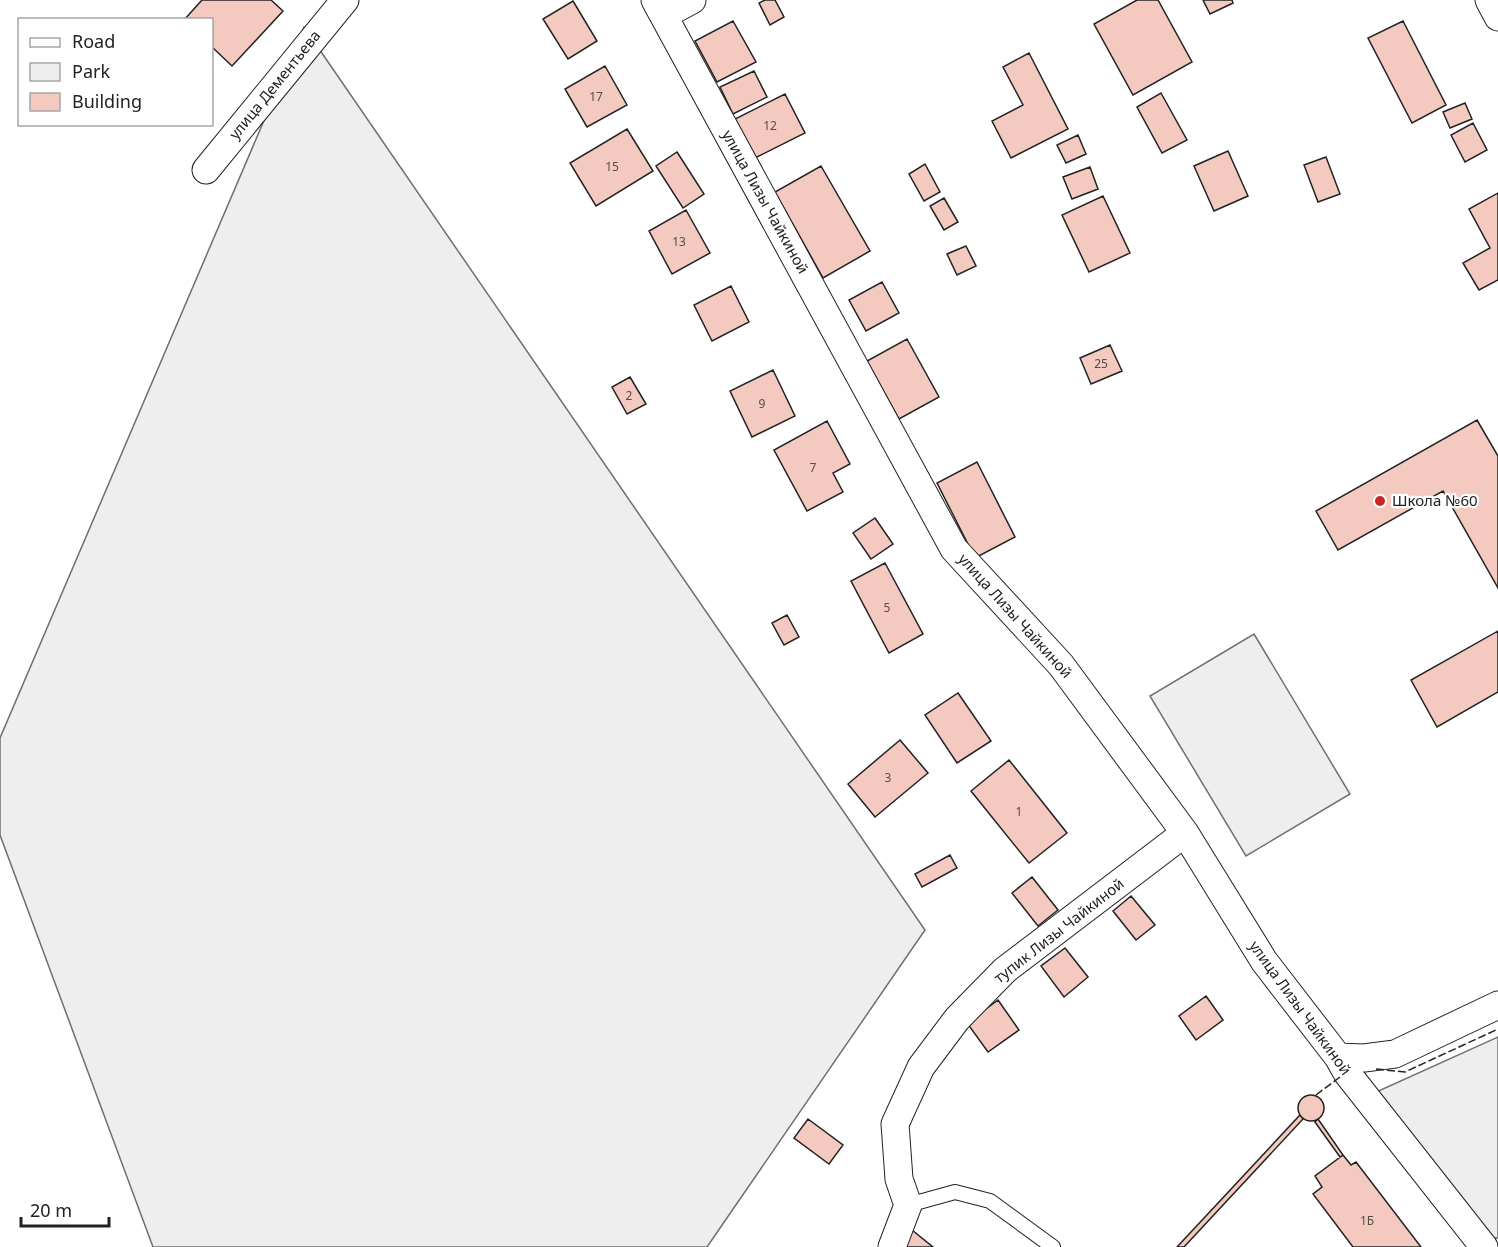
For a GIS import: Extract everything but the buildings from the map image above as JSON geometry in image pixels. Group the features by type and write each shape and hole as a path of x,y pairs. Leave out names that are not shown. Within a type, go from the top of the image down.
{"street":[{"name":"улица Дементьева","path":"206,170 345,0"},
{"path":"659,8 692,0"},
{"path":"1489,0 1498,17"},
{"name":"улица Лизы Чайкиной","path":"659,8 954,549 1061,664 1185,833 1264,961 1338,1057 1347,1073 1484,1247"},
{"name":"тупик Лизы Чайкиной","path":"908,1205 899,1179 895,1124 921,1067 942,1038 957,1019 1005,970 1185,833"},
{"path":"1338,1057 1364,1058 1395,1054 1498,1005"},
{"path":"892,1247 908,1205"}],"lane":[{"path":"908,1205 955,1192 981,1199 990,1202 1053,1247"}],"green space":[{"path":"304,27 925,930 707,1247 153,1247 0,835 0,738"},
{"path":"1254,634 1350,794 1246,856 1150,696"},
{"path":"1498,1037 1498,1238 1493,1238 1374,1093"}],"fence":[{"path":"1376,1069 1405,1072 1498,1029"},
{"path":"1316,1095 1340,1077"}],"place":[{"name":"Школа №60","path":"1380,501"}]}
